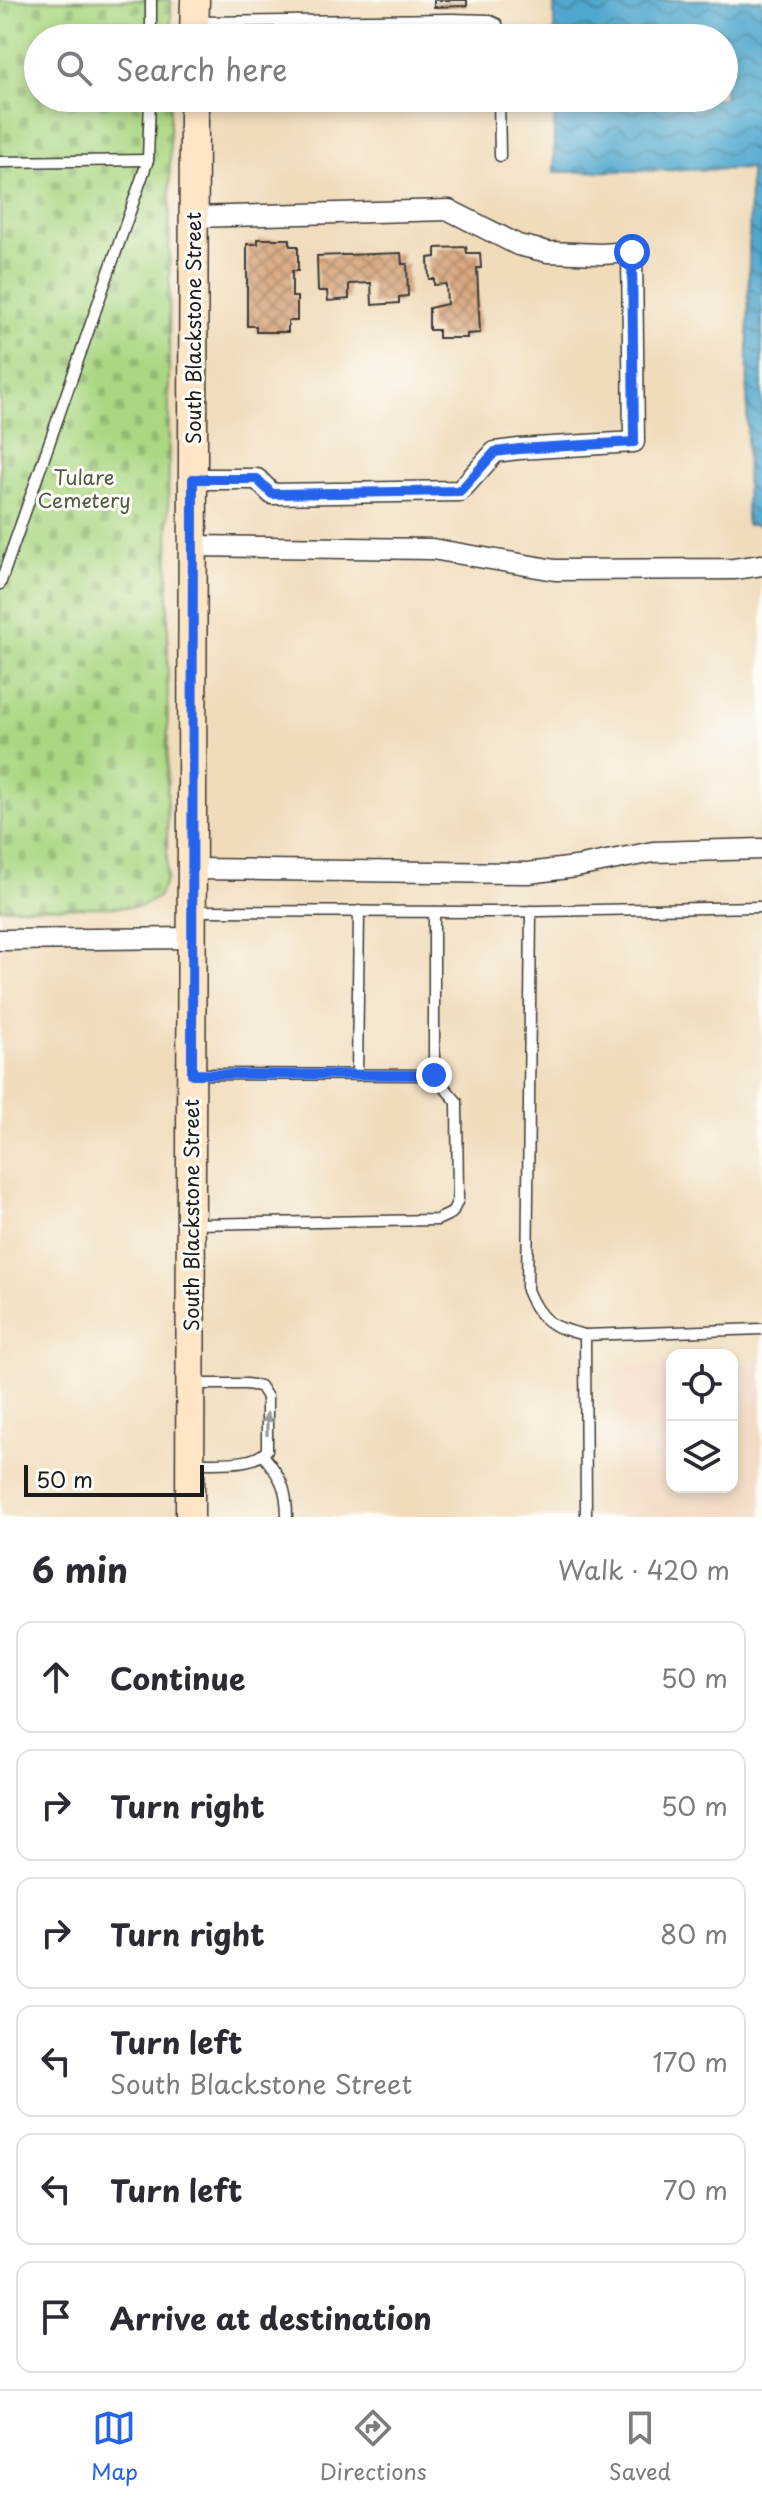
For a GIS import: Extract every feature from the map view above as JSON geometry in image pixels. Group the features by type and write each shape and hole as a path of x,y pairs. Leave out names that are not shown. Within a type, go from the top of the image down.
{"main road":[{"name":"South Blackstone Street","path":"190,1517 194,112"}],"street":[{"path":"193,479 257,479 272,494 460,491 495,452 634,442 632,252 548,252 518,245 449,210 194,217"},
{"path":"193,546 432,549 555,570 734,569 762,565"},
{"path":"192,869 528,873 653,852 762,849"},
{"path":"0,940 192,924"}],"lane":[{"path":"151,0 151,24"},
{"path":"195,20 452,19 488,20 497,24"},
{"path":"0,584 148,160 150,112"},
{"path":"499,112 500,156"},
{"path":"0,162 148,160"},
{"path":"192,924 359,911 762,907"},
{"path":"357,1075 359,911"},
{"path":"531,911 527,1290 535,1311 556,1327 585,1335 762,1329"},
{"path":"191,1224 437,1220 452,1213 458,1200 457,1102 434,1075 434,912"},
{"path":"192,1074 434,1075"},
{"path":"585,1335 586,1517"},
{"path":"191,1384 260,1386 267,1397 267,1450 263,1455 254,1460 191,1463"},
{"path":"263,1455 273,1467 287,1495 287,1517"}],"shaded area":[{"path":"613,1365 666,1365 666,1493 738,1493 738,1365 762,1365 762,1517 615,1517"}],"green space":[{"name":"Tulare Cemetery","path":"0,0 171,0 171,24 24,24 24,112 170,112 167,879 158,897 140,907 0,908"}],"water":[{"path":"554,0 762,0 762,525 746,525 750,169 554,172 554,112 738,112 738,24 554,24"}],"building":[{"path":"434,0 467,0 467,6 434,7"},
{"path":"258,239 290,239 290,246 298,246 298,271 292,271 292,297 297,297 297,321 288,321 288,332 256,332 256,326 247,326 247,244 258,244"},
{"path":"466,247 467,253 480,253 481,268 477,268 480,333 467,334 467,338 438,338 438,330 429,330 429,308 447,304 446,284 434,285 434,279 429,279 428,258 436,257 436,248"},
{"path":"401,253 402,264 407,264 408,296 399,297 399,303 372,305 371,283 349,284 349,299 328,301 327,291 318,291 317,256"}],"route":[{"path":"434,1075 192,1074 193,479 257,479 272,494 460,491 495,452 634,442 632,252"}]}
